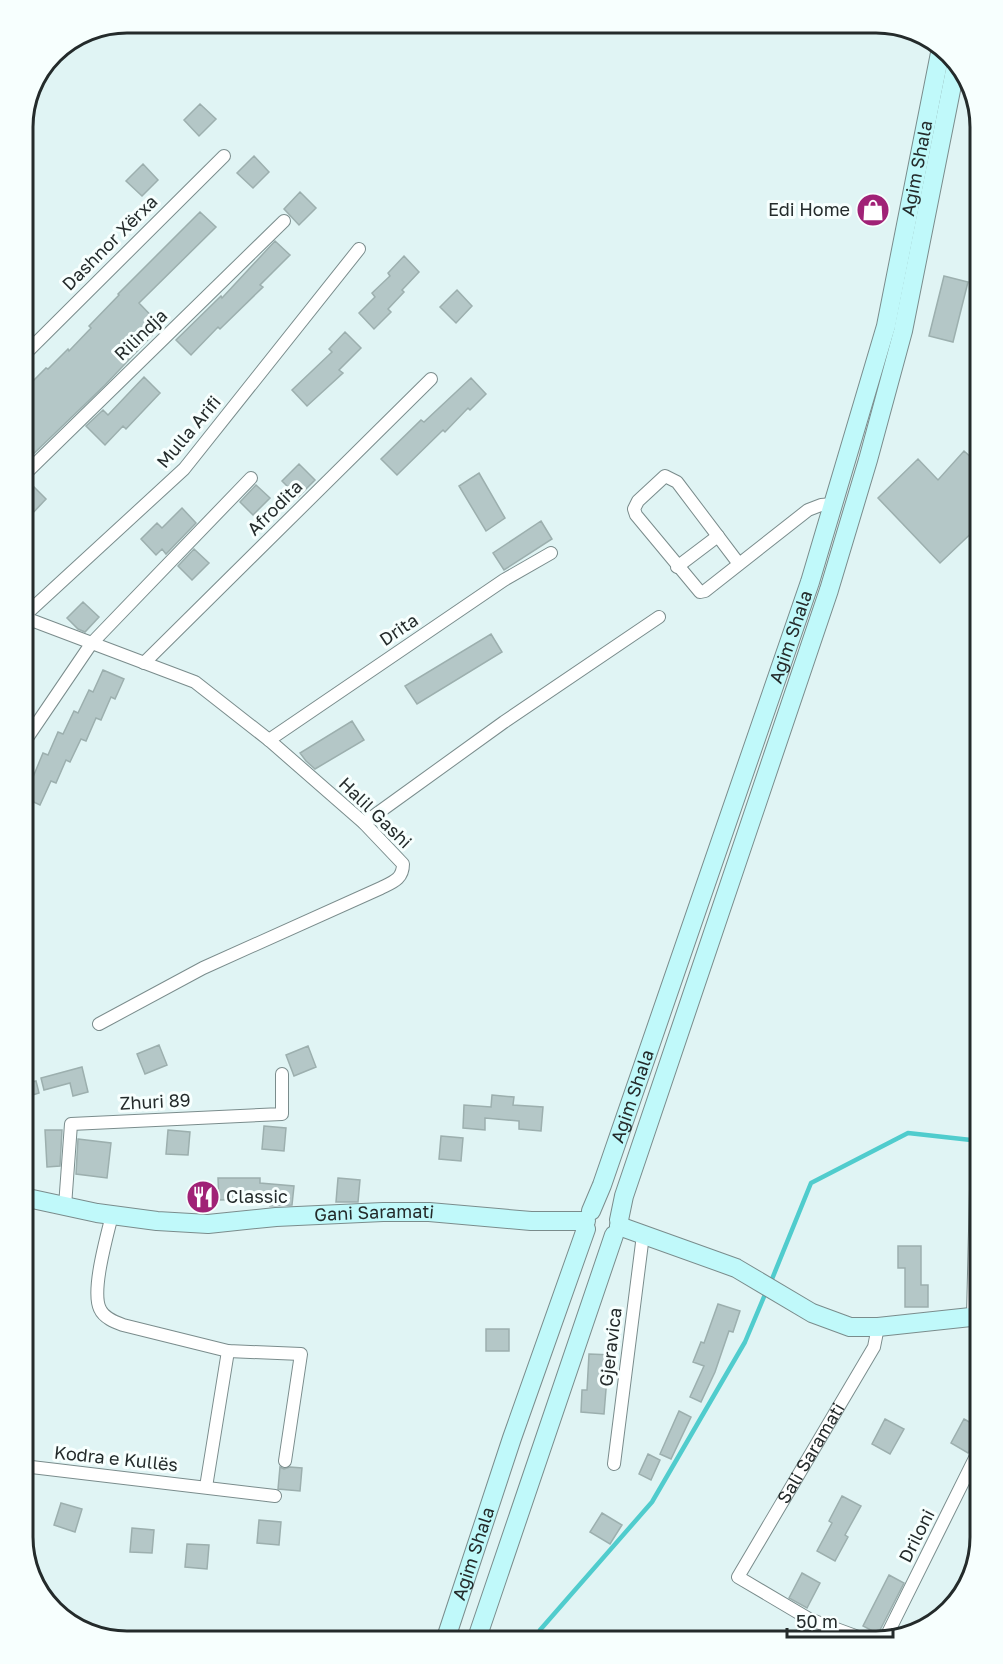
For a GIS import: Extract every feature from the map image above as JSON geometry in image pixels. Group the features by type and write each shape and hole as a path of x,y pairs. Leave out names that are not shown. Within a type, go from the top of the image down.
{"main road":[{"name":"Agim Shala","path":"447,1631 588,1220 711,876 810,582 886,326 939,57"},
{"name":"Agim Shala","path":"479,1631 617,1227 624,1196 829,590 903,331 954,75"},
{"name":"Gani Saramati","path":"33,1199 112,1215 208,1224 276,1217 394,1212 429,1212 531,1221 588,1220"},
{"path":"598,1207 609,1208 614,1211 617,1227 609,1239 599,1240 594,1238 588,1220 598,1207"},
{"path":"617,1227 693,1251 736,1268 812,1313 849,1327 878,1327 970,1317"}],"street":[{"name":"Dashnor Xërxa","path":"33,346 224,156"},
{"name":"Rilindja","path":"33,466 284,220"},
{"name":"Mulla Arifi","path":"33,608 184,469 359,249"},
{"name":"Afrodita","path":"144,663 431,379"},
{"path":"739,564 677,482 665,476 638,501 634,509 636,515 700,592 705,591 808,510 821,505 833,504"},
{"path":"33,729 91,644 251,478"},
{"path":"677,567 718,536"},
{"name":"Drita","path":"269,740 504,580 551,553"},
{"path":"364,824 504,722 659,617"},
{"name":"Halil Gashi","path":"33,621 195,682 269,740 364,824 403,864 403,872 399,878 381,888 203,968 99,1023"},
{"name":"Zhuri 89","path":"65,1206 71,1124 282,1114 282,1074"},
{"path":"112,1215 97,1291 100,1310 109,1319 123,1325 228,1351 301,1354 285,1461"},
{"name":"Gjeravica","path":"614,1464 643,1235"},
{"name":"Sali Saramati","path":"842,1631 809,1619 738,1577 874,1347 878,1327"},
{"path":"206,1487 228,1351"},
{"name":"Kodra e Kullës","path":"33,1467 275,1496"},
{"name":"Driloni","path":"890,1630 970,1470"}],"building":[{"path":"200,104 216,119 199,136 184,120"},
{"path":"254,156 269,172 253,188 237,173"},
{"path":"143,164 158,180 142,196 126,181"},
{"path":"300,192 316,208 299,225 284,209"},
{"path":"200,212 216,227 139,303 161,326 105,385 33,454 33,381 68,349 69,351 118,294"},
{"path":"275,241 290,255 260,285 263,287 220,329 218,327 191,355 176,340 221,296 222,298"},
{"path":"404,256 419,272 388,309 391,312 374,329 359,313 375,297 372,293 390,276 388,273"},
{"path":"944,276 968,282 953,342 929,336"},
{"path":"457,290 472,306 456,323 440,307"},
{"path":"345,332 361,348 339,370 343,373 307,406 292,390 332,352 329,349"},
{"path":"144,377 160,393 126,429 123,426 105,445 86,426 103,410 108,415"},
{"path":"471,378 486,394 470,410 468,408 445,432 443,430 397,475 381,459 421,420 424,422"},
{"path":"964,451 970,456 970,534 940,563 878,498 918,459 938,480"},
{"path":"299,464 315,480 298,497 282,481"},
{"path":"479,473 505,518 486,531 459,486"},
{"path":"256,485 270,498 253,515 240,502"},
{"path":"33,486 46,499 33,513"},
{"path":"182,508 196,523 166,554 162,549 156,555 141,539 157,523 162,528"},
{"path":"541,521 552,539 504,570 493,553"},
{"path":"194,549 209,563 192,580 178,566"},
{"path":"83,602 99,617 85,632 78,629 67,618"},
{"path":"491,634 502,652 417,704 405,686"},
{"path":"103,670 124,679 115,699 111,697 101,720 96,718 86,741 81,739 70,762 66,760 56,783 51,781 40,805 33,802 33,777 43,753 48,755 58,732 63,734 74,711 78,713 89,690 93,692"},
{"path":"352,721 364,740 315,769 300,753"},
{"path":"159,1045 167,1065 145,1074 137,1054"},
{"path":"308,1046 316,1067 294,1076 286,1055"},
{"path":"82,1067 88,1092 73,1096 70,1083 44,1090 41,1078"},
{"path":"36,1081 39,1093 33,1095 33,1082"},
{"path":"492,1095 514,1097 513,1105 543,1107 541,1131 519,1129 519,1121 485,1118 485,1130 463,1128 464,1105 491,1107"},
{"path":"264,1126 286,1128 284,1151 262,1149"},
{"path":"45,1130 62,1130 60,1166 47,1167"},
{"path":"168,1130 190,1132 188,1155 166,1154"},
{"path":"441,1136 463,1138 461,1161 439,1159"},
{"path":"78,1139 111,1143 107,1178 76,1174"},
{"path":"218,1178 260,1178 260,1183 294,1186 292,1205 270,1206 270,1199 219,1200"},
{"path":"338,1178 360,1180 358,1202 336,1202"},
{"path":"898,1246 921,1246 921,1285 928,1285 928,1307 905,1307 905,1268 898,1268"},
{"path":"718,1304 740,1311 733,1332 729,1331 715,1372 701,1402 690,1397 704,1366 693,1362 701,1342 704,1343"},
{"path":"486,1329 509,1329 509,1351 486,1351"},
{"path":"589,1354 613,1355 611,1377 607,1377 604,1414 581,1412 582,1390 587,1390"},
{"path":"679,1411 691,1417 671,1459 660,1454"},
{"path":"885,1419 904,1429 890,1454 872,1444"},
{"path":"964,1419 970,1422 968,1453 951,1443"},
{"path":"648,1454 660,1460 651,1480 639,1474"},
{"path":"280,1467 284,1469 302,1468 300,1491 278,1489"},
{"path":"842,1496 861,1506 845,1535 848,1537 835,1561 817,1551 832,1523 829,1521"},
{"path":"61,1503 82,1509 75,1532 54,1525"},
{"path":"602,1513 622,1525 610,1544 590,1532"},
{"path":"259,1520 281,1522 279,1545 257,1543"},
{"path":"132,1528 154,1530 152,1553 130,1552"},
{"path":"187,1544 209,1545 207,1569 185,1567"},
{"path":"802,1573 820,1583 807,1608 789,1598"},
{"path":"889,1575 904,1583 880,1631 872,1631 863,1626"}],"waterway":[{"path":"770,1284 811,1183 908,1133 970,1140"},
{"path":"540,1631 652,1502 745,1342 766,1292"}],"place":[{"name":"Edi Home","path":"873,210"},
{"name":"Classic","path":"203,1197"}]}
